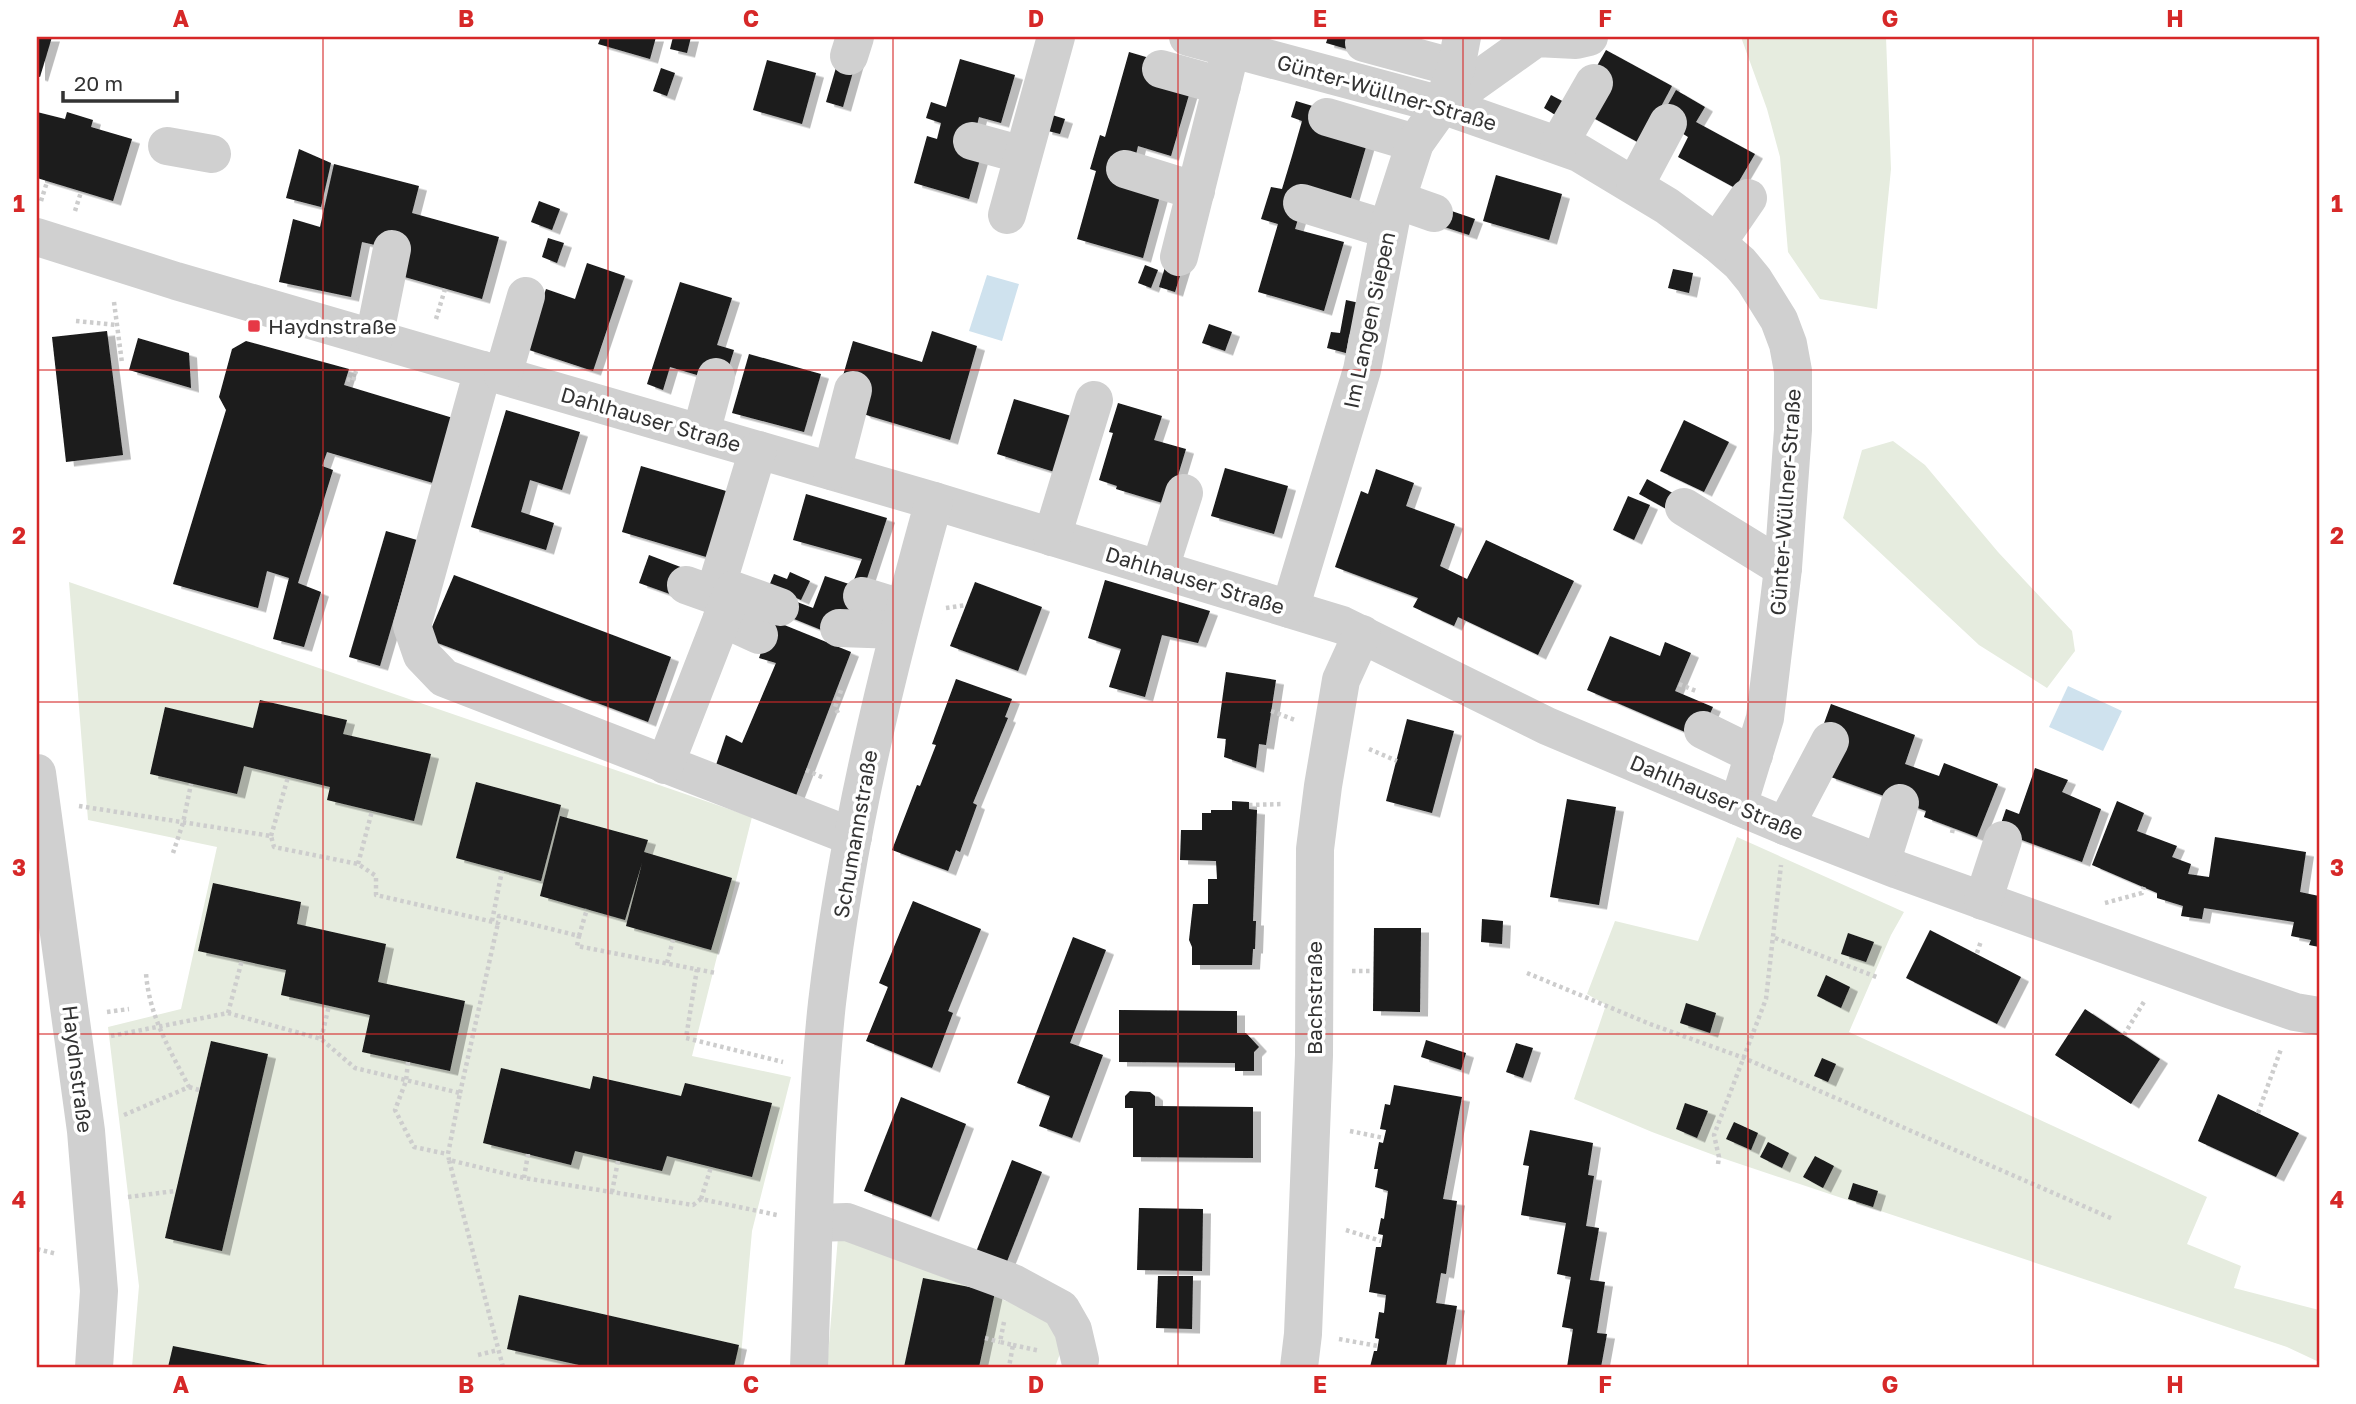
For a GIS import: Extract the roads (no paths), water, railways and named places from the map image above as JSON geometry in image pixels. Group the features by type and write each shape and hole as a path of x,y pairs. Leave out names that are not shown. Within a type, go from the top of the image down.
{"street":[{"path":"1007,215 1056,37"},
{"name":"Günter-Wüllner-Straße","path":"1188,37 1233,42 1442,105 1559,144 1589,158 1642,190 1717,243 1740,263 1754,280 1779,320 1787,344 1793,370 1793,430 1783,568 1765,718 1738,806"},
{"path":"1442,105 1537,38 1576,40 1588,37"},
{"path":"1180,253 1233,42"},
{"path":"1364,43 1459,52"},
{"name":"Im Langen Siepen","path":"1278,605 1362,370 1392,214 1390,202 1415,143 1442,105 1459,52"},
{"path":"1161,69 1222,86"},
{"path":"1559,144 1594,83"},
{"path":"1327,117 1415,143"},
{"path":"1642,190 1675,128"},
{"path":"975,133 1021,158"},
{"path":"167,146 212,153"},
{"path":"1131,162 1198,183"},
{"path":"1717,243 1748,198"},
{"path":"1302,203 1390,202 1434,213"},
{"path":"1354,297 1390,202"},
{"name":"Dahlhauser Straße","path":"37,237 176,281 1160,568 1342,625 1547,726 1785,826 1902,828 1983,901 2307,1014"},
{"path":"363,335 384,247"},
{"path":"526,296 493,372 412,626 422,655 444,678 669,754 853,837"},
{"path":"711,436 725,382"},
{"path":"832,471 853,390"},
{"path":"1052,537 1094,400"},
{"path":"686,585 714,596 758,450"},
{"path":"1160,568 1184,493"},
{"name":"Schumannstraße","path":"809,1367 806,1176 817,1112 827,1004 860,792 901,620 934,501"},
{"path":"1684,507 1783,568"},
{"path":"1278,605 1292,517"},
{"path":"862,596 901,620"},
{"path":"669,754 722,618 769,621"},
{"path":"839,628 901,620"},
{"name":"Bachstraße","path":"1299,1367 1303,1334 1314,1055 1315,849 1341,680 1362,634"},
{"path":"1703,730 1754,755"},
{"path":"1785,826 1830,741"},
{"path":"669,754 713,757"},
{"name":"Haydnstraße","path":"38,786 74,1035 93,1202 99,1291 94,1367"},
{"path":"1983,901 2003,840"},
{"path":"806,1240 847,1222 1013,1283 1061,1309 1073,1330 1080,1360"}],"water":[{"path":"987,275 1019,284 1002,341 969,331"},
{"path":"2068,686 2122,711 2103,751 2049,727"}],"place":[{"name":"Haydnstraße","path":"254,326"}]}
